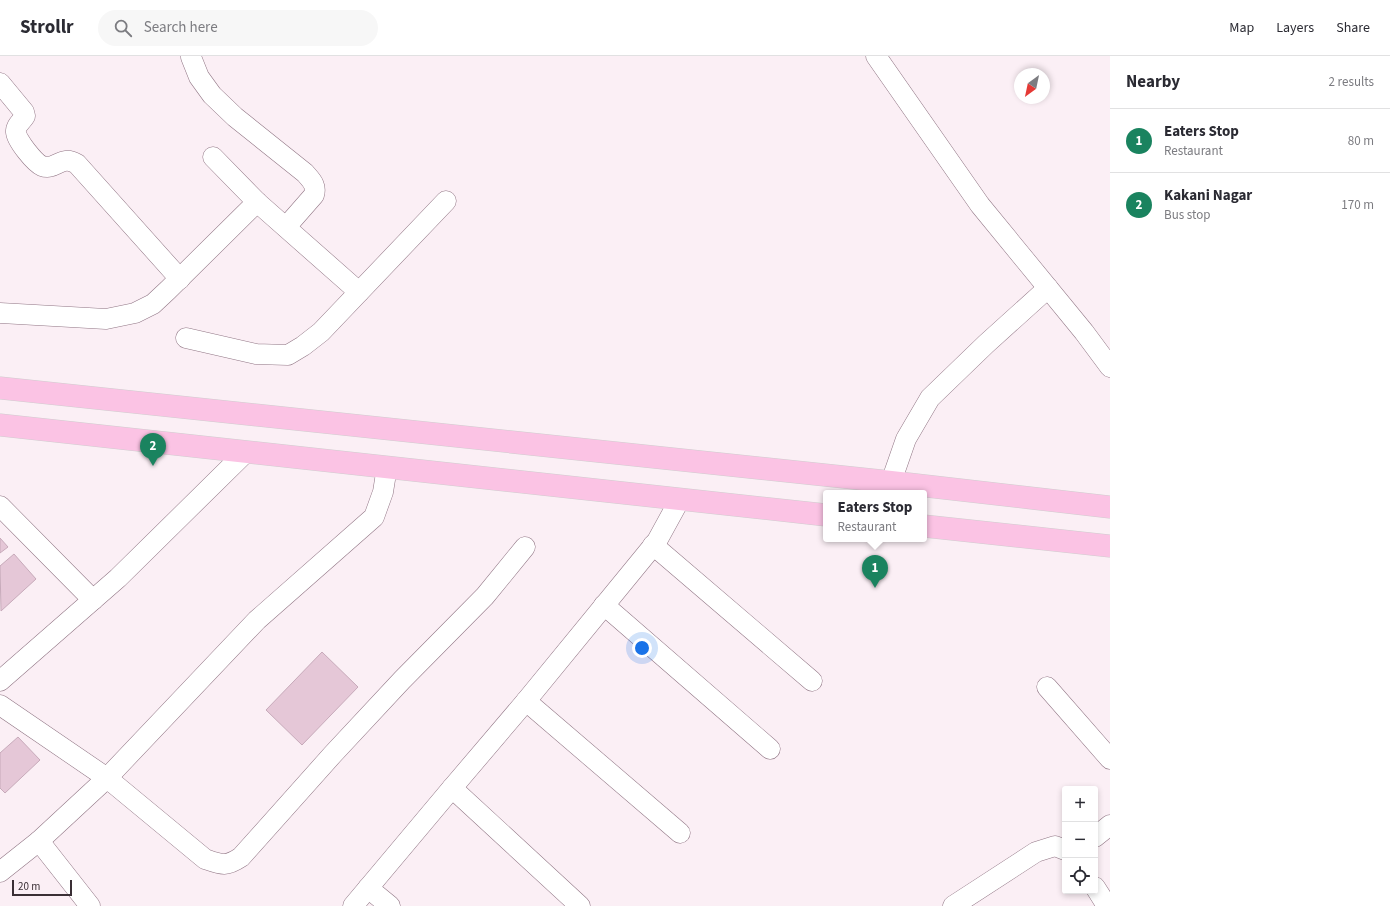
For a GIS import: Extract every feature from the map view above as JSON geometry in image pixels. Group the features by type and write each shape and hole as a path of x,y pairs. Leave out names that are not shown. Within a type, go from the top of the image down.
{"main road":[{"path":"0,388 891,482 1110,508"},
{"path":"0,425 823,515"},
{"path":"927,526 1110,546"}],"street":[{"path":"876,56 980,205 1084,332 1110,367"},
{"path":"191,57 199,77 212,95 235,116 305,173 316,189 314,195 286,227"},
{"path":"0,83 24,112 25,116 17,126 16,132 19,140 36,162 43,166 49,167 61,161 72,161 77,164 180,279"},
{"path":"213,157 256,202 359,292"},
{"path":"186,338 256,354 288,355 321,332 446,201"},
{"path":"0,313 106,319 135,313 153,304 180,279 256,202"},
{"path":"891,482 906,439 930,398 986,344 1048,288"},
{"path":"0,681 118,578 246,452"},
{"path":"0,872 39,841 107,778 258,620 374,516 383,492 387,467"},
{"path":"353,906 526,701 653,545 680,499"},
{"path":"0,506 93,600"},
{"path":"653,545 812,681"},
{"path":"0,705 107,778 205,859 219,864 230,864 241,857 349,736 484,596 525,547"},
{"path":"604,605 770,749"},
{"path":"1047,687 1110,758"},
{"path":"526,701 680,833"},
{"path":"452,788 580,906"},
{"path":"1098,835 1110,825"},
{"path":"39,841 90,906"},
{"path":"953,906 1036,852 1055,846 1062,849"},
{"path":"368,888 390,906"},
{"path":"1098,892 1107,906"}],"building":[{"path":"0,538 8,547 0,553"},
{"path":"14,554 36,579 1,611 0,566"},
{"path":"322,652 358,687 302,745 266,710"},
{"path":"18,737 40,760 5,793 0,788 0,753"}],"place":[{"name":"Kakani Nagar","path":"153,466"},
{"name":"Eaters Stop","path":"875,588"}]}
